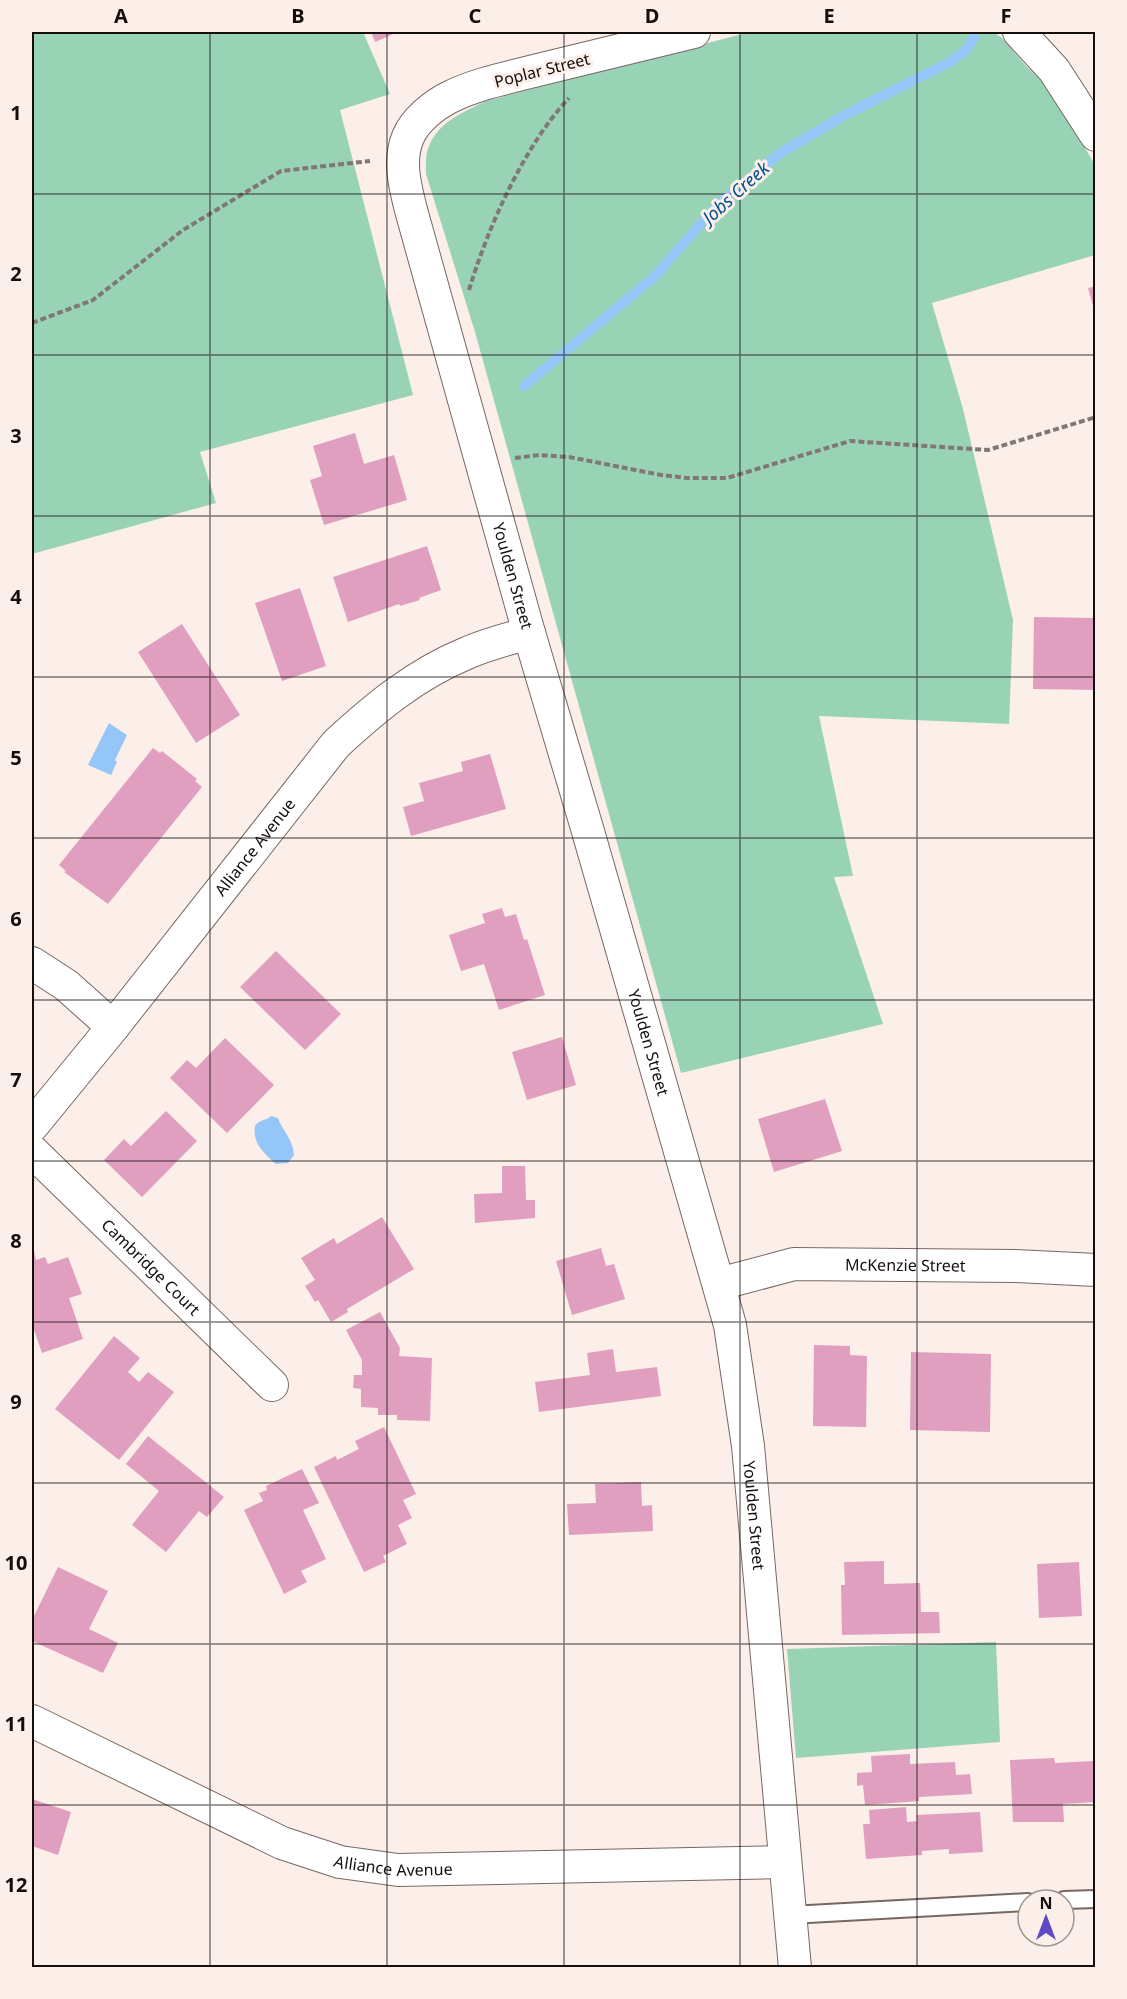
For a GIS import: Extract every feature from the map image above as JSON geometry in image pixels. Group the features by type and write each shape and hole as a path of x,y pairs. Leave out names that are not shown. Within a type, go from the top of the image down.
{"street":[{"name":"Poplar Street","path":"405,147 421,118 448,98 465,90 694,32"},
{"path":"1019,32 1054,70 1095,135"},
{"name":"Youlden Street","path":"405,147 405,183 411,210 529,633 719,1284 736,1357 748,1446 795,1968"},
{"name":"Alliance Avenue","path":"32,1126 336,744 375,708 412,681 468,652 529,633"},
{"path":"32,963 66,986 113,1027"},
{"name":"Cambridge Court","path":"32,1151 272,1385"},
{"name":"McKenzie Street","path":"719,1284 794,1264 1015,1266 1095,1270"},
{"name":"Alliance Avenue","path":"32,1721 282,1843 340,1862 398,1870 785,1862"}],"lane":[{"path":"1076,1900 1095,1899"},
{"path":"790,1915 1016,1903"}],"path":[{"path":"468,292 484,245 529,152 560,107 574,92"},
{"path":"32,323 93,300 183,230 281,171 405,147"},
{"path":"482,467 510,458 569,457 661,475 687,478 727,478 850,441 988,450 1095,417"}],"green space":[{"path":"32,32 363,32 390,94 340,110 413,395 200,452 216,503 32,554"},
{"path":"750,32 993,32 1002,38 1051,90 1095,165 1095,255 932,303 963,409 1013,620 1009,724 819,716 853,876 834,877 883,1024 681,1073 475,332 426,174 426,160 433,138 445,124 486,101"},
{"path":"996,1642 1000,1742 796,1758 787,1649"}],"water":[{"path":"109,723 127,735 115,760 117,762 111,775 88,765"},
{"path":"271,1116 278,1118 292,1144 294,1155 288,1163 276,1164 260,1148 255,1138 255,1126"}],"building":[{"path":"371,32 398,32 375,42"},
{"path":"1096,286 1096,313 1095,313 1088,288"},
{"path":"355,433 364,464 394,455 407,500 324,525 310,480 322,476 313,446"},
{"path":"427,546 441,590 419,598 420,600 400,606 399,604 348,622 333,577"},
{"path":"300,588 326,666 282,681 255,603"},
{"path":"1034,617 1096,618 1096,690 1033,689"},
{"path":"182,624 240,715 196,743 138,652"},
{"path":"153,748 160,753 162,751 197,779 195,781 202,787 108,904 64,872 66,871 59,865"},
{"path":"490,754 506,809 411,836 403,807 424,801 419,783 463,771 461,762"},
{"path":"502,908 505,917 516,914 524,940 527,939 545,995 499,1010 484,964 461,971 449,935 485,923 482,914"},
{"path":"276,951 341,1014 305,1050 240,987"},
{"path":"562,1037 576,1085 527,1100 512,1052"},
{"path":"225,1038 274,1085 227,1133 170,1078 187,1060 196,1068"},
{"path":"825,1099 842,1151 774,1172 758,1119"},
{"path":"166,1111 197,1141 142,1197 104,1160 124,1139 131,1146"},
{"path":"502,1166 525,1166 526,1200 535,1200 535,1218 475,1223 474,1194 502,1193"},
{"path":"382,1217 414,1269 347,1309 348,1312 331,1322 318,1300 315,1302 305,1286 315,1280 301,1258 334,1238 337,1244"},
{"path":"601,1248 606,1266 614,1264 625,1299 572,1315 556,1261"},
{"path":"34,1251 36,1260 45,1257 48,1264 68,1257 82,1294 69,1298 83,1339 42,1353 32,1324 32,1252"},
{"path":"380,1312 400,1348 399,1356 432,1358 430,1421 397,1420 397,1415 378,1415 378,1408 361,1407 361,1389 353,1388 354,1375 362,1375 362,1360 346,1330"},
{"path":"114,1336 140,1358 128,1372 139,1382 148,1372 174,1392 119,1460 55,1409"},
{"path":"814,1345 850,1346 850,1355 867,1356 866,1427 813,1426"},
{"path":"613,1349 616,1372 657,1367 661,1396 539,1412 535,1382 590,1375 587,1353"},
{"path":"911,1352 991,1354 990,1432 910,1430"},
{"path":"384,1427 416,1494 403,1500 412,1518 398,1525 407,1544 383,1556 386,1562 364,1572 314,1467 336,1456 337,1460 359,1449 355,1441"},
{"path":"148,1436 224,1497 207,1517 199,1511 166,1552 132,1525 159,1491 126,1464"},
{"path":"302,1469 319,1503 303,1510 326,1559 301,1571 307,1582 284,1594 244,1510 263,1501 259,1493 267,1490 266,1486"},
{"path":"641,1482 642,1506 652,1505 653,1531 569,1535 567,1504 596,1503 595,1484"},
{"path":"884,1561 884,1584 920,1583 921,1612 939,1612 940,1633 842,1635 841,1585 845,1585 844,1562"},
{"path":"1079,1562 1082,1616 1039,1618 1037,1564"},
{"path":"58,1567 108,1591 89,1629 118,1643 103,1673 32,1641 32,1620"},
{"path":"910,1754 910,1764 955,1762 956,1775 970,1774 972,1794 919,1797 919,1801 865,1805 863,1785 857,1786 857,1773 872,1772 871,1756"},
{"path":"1054,1758 1055,1763 1093,1761 1095,1802 1063,1804 1064,1822 1013,1822 1010,1760"},
{"path":"32,1799 71,1812 58,1855 32,1846"},
{"path":"906,1807 907,1822 917,1821 916,1815 980,1812 983,1852 949,1854 949,1849 922,1851 922,1855 866,1859 863,1824 870,1824 869,1810"}],"waterway":[{"name":"Jobs Creek","path":"524,386 655,276 718,204 782,152 843,116 950,62 965,51 975,36"}]}
